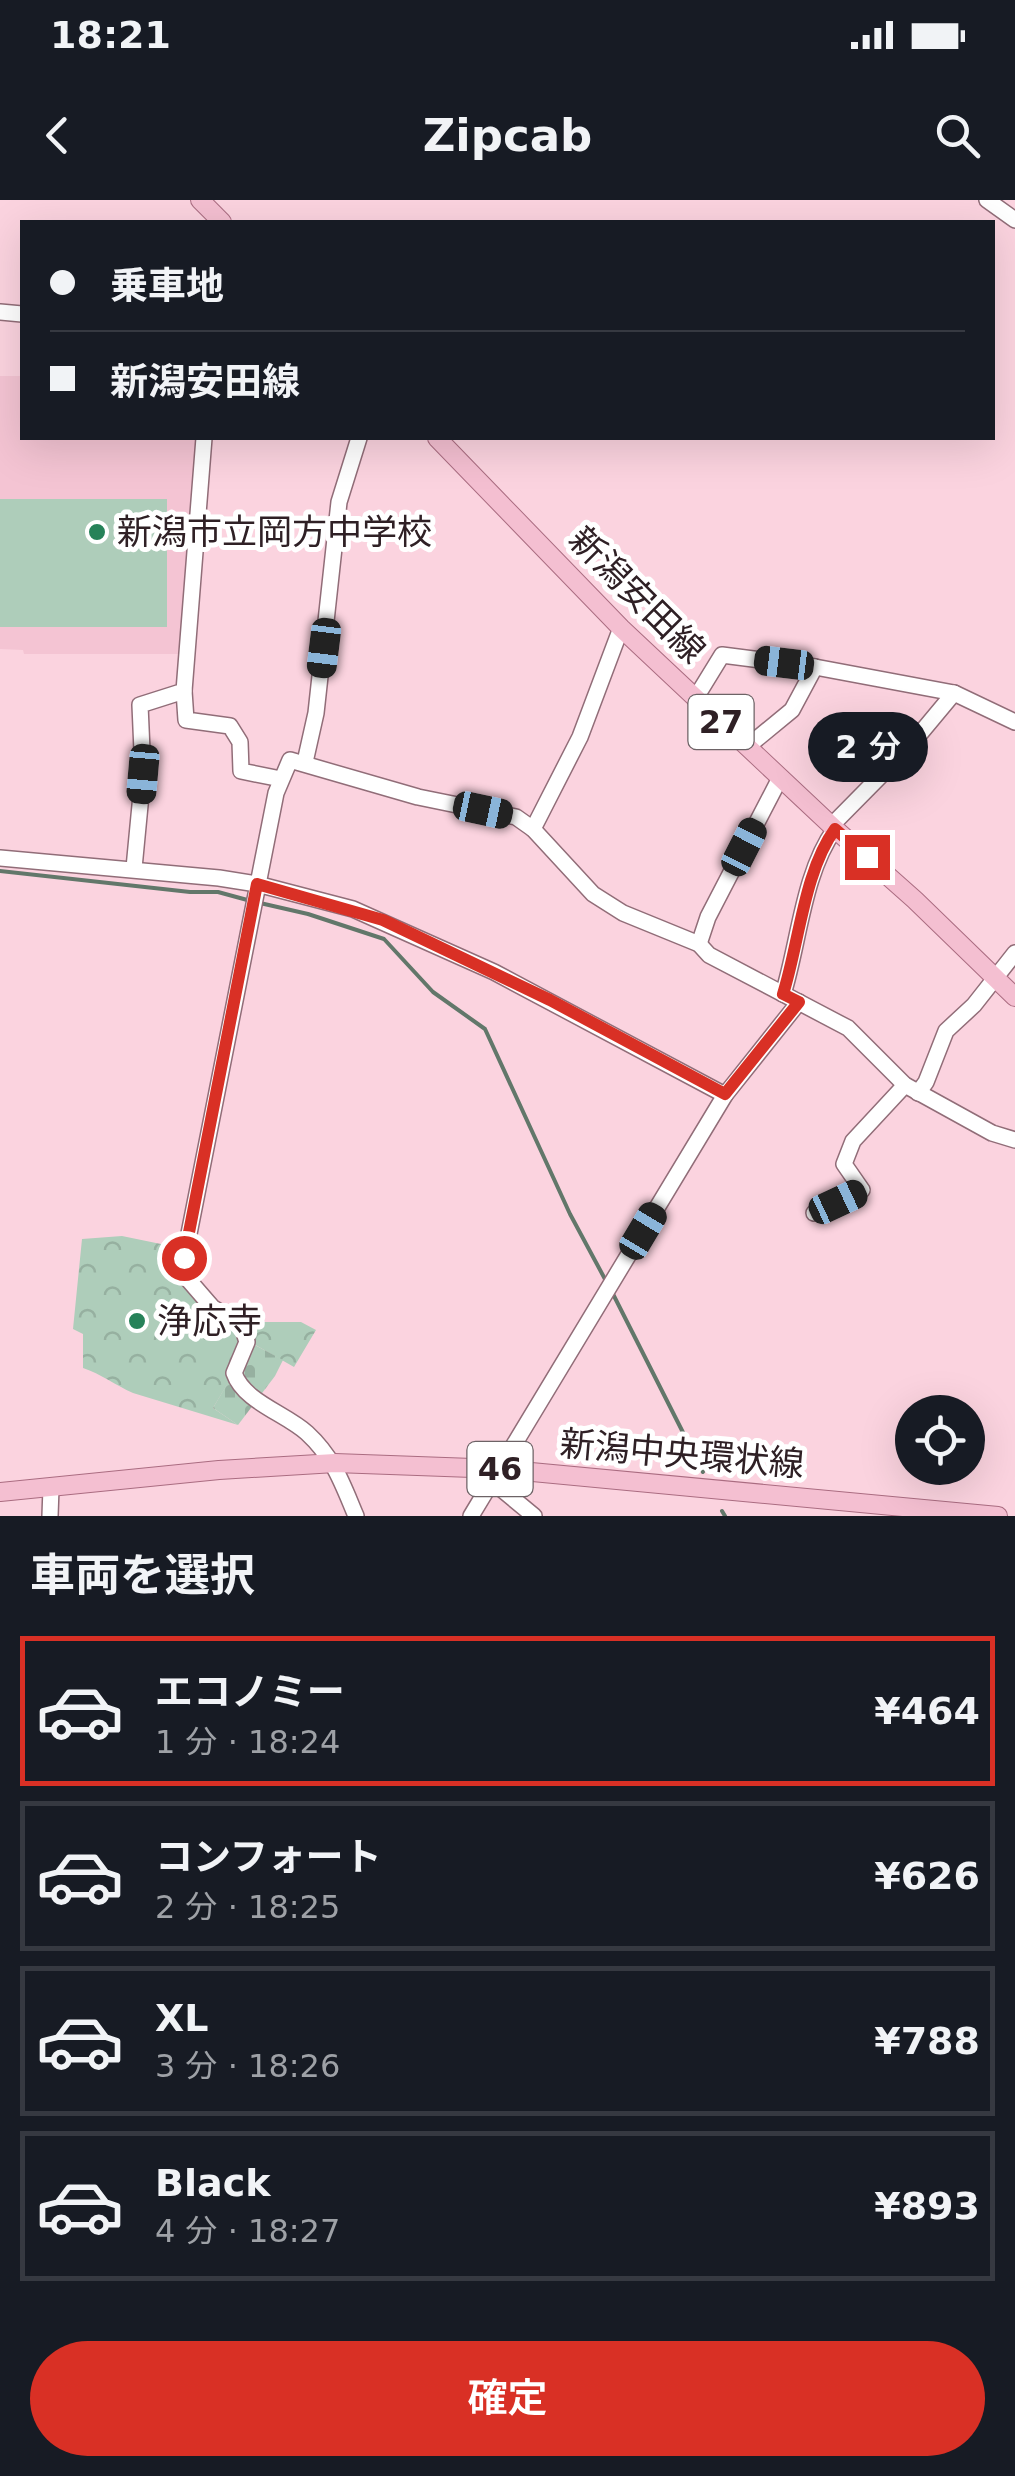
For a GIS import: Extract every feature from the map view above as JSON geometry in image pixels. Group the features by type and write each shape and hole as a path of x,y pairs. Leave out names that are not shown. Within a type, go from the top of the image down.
{"main road":[{"path":"200,200 220,220"},
{"name":"新潟安田線","path":"439,440 620,628 1015,997"},
{"name":"新潟中央環状線","path":"0,1492 219,1470 335,1463 998,1516"}],"street":[{"path":"987,200 1015,220"},
{"path":"204,440 184,691 186,720 230,726 240,742 242,770 281,779"},
{"path":"304,762 316,713 339,502 359,440"},
{"path":"533,829 580,736 620,628"},
{"path":"695,699 722,655 815,667 954,693 1015,722"},
{"path":"746,746 792,710 815,667"},
{"path":"134,868 143,774 140,705 184,691"},
{"path":"783,994 796,955 813,873 833,827 954,693"},
{"path":"356,1516 335,1463 306,1432 239,1388 234,1374 247,1342 242,1326 212,1307 186,1277 184,1258 257,884 281,779 290,760 418,796 516,817 533,829 593,894 623,913 700,944 708,955 848,1028 912,1089 992,1133 1015,1140"},
{"path":"700,944 708,917 780,778"},
{"path":"0,858 134,868 257,884 383,920 562,1006 725,1094"},
{"path":"814,1213 862,1190 844,1164 853,1141 912,1089 926,1082 946,1031 974,1005 1015,954"},
{"path":"470,1516 725,1094 799,1002"},
{"path":"497,1476 534,1516"},
{"path":"50,1516 51,1488"}],"shaded area":[{"name":"新潟市立岡方中学校","path":"0,376 20,376 20,440 200,440 185,654 24,654 23,650 0,649"}],"green space":[{"path":"0,499 167,499 167,627 0,627"},
{"path":"122,1236 190,1250 195,1290 248,1322 301,1322 316,1330 294,1367 252,1343 213,1408 238,1425 133,1393 83,1368 83,1334 73,1329 82,1239"},
{"path":"251,1343 283,1360 238,1425 213,1408"}],"waterway":[{"path":"0,871 218,892 251,901"},
{"path":"260,903 384,939 433,992 485,1029 570,1214 606,1281"},
{"path":"613,1294 703,1472"},
{"path":"722,1511 725,1516"}],"place":[{"name":"新潟市立岡方中学校","path":"97,532"},
{"name":"浄応寺","path":"137,1321"}],"route":[{"path":"184,1258 257,884 383,920 550,1000 725,1094 799,1002 783,994 796,955 813,873 829,836 835,829 867,857"}]}
